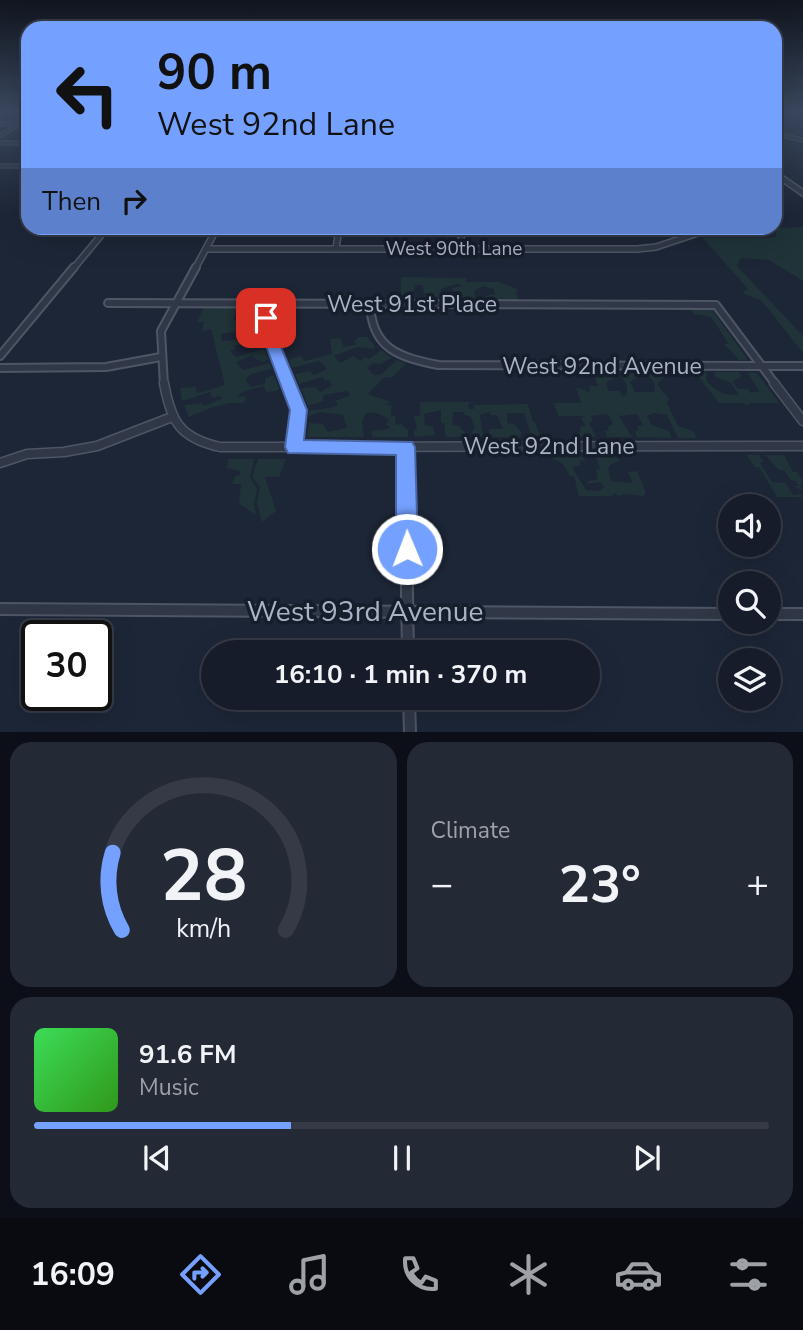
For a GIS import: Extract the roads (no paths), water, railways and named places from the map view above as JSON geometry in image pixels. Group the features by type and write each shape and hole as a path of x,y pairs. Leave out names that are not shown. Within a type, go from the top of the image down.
{"street":[{"path":"0,166 21,166"},
{"path":"782,178 803,193"},
{"path":"782,183 789,183"},
{"path":"0,356 101,235"},
{"path":"0,463 27,454 64,452 97,446 172,417 161,358 162,331 213,235"},
{"path":"336,249 338,235"},
{"path":"461,235 464,249"},
{"name":"West 90th Lane","path":"206,249 645,249 689,235"},
{"name":"West 91st Place","path":"108,303 716,305 762,366"},
{"path":"269,304 267,330 298,410 294,447"},
{"name":"West 92nd Avenue","path":"370,304 371,328 386,345 402,355 438,365 803,366"},
{"path":"0,368 106,367 161,358"},
{"path":"762,366 803,421"},
{"name":"West 92nd Lane","path":"172,417 182,432 193,439 220,447 803,446"},
{"path":"405,447 408,640"},
{"name":"West 93rd Avenue","path":"0,610 718,614"},
{"path":"781,614 803,614"},
{"path":"409,710 410,732"}]}
